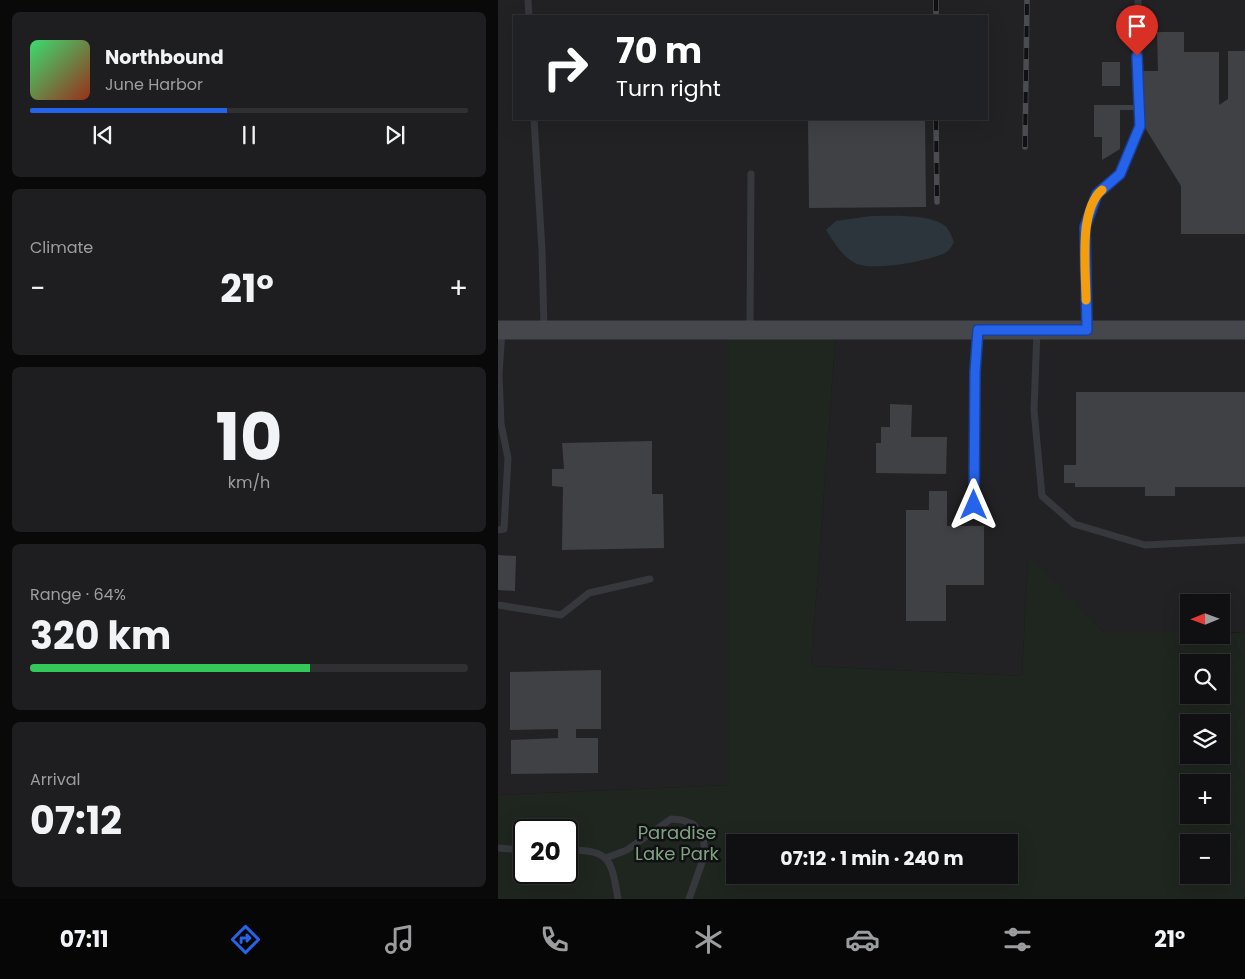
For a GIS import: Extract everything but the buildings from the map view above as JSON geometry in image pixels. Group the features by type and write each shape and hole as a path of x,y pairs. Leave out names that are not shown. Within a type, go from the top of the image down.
{"street":[{"path":"500,330 1246,330"}],"lane":[{"path":"528,0 529,15"},
{"path":"1087,330 1085,227 1097,194 1120,174 1140,126 1138,0"},
{"path":"534,120 542,250 544,330"},
{"path":"750,330 751,174"},
{"path":"498,530 504,528 508,458 501,424 500,330"},
{"path":"974,505 975,372 978,330"},
{"path":"1037,330 1034,410 1042,496 1074,524 1145,545 1246,540"},
{"path":"498,605 561,615 589,593 650,579"},
{"path":"606,858 616,856 634,846 671,819 693,824 704,838 704,854 689,899"},
{"path":"498,848 513,849"},
{"path":"578,850 588,850 606,858 613,867 618,899"}],"shaded area":[{"path":"498,0 1245,0 1245,632 1230,632 1230,594 1180,594 1180,632 1103,632 1028,558 1022,676 811,666 836,330 729,330 730,785 498,795"},
{"path":"871,216 911,216 932,220 941,223 947,228 954,242 946,252 926,259 888,266 857,264 843,254 826,230 836,221"}],"green space":[{"name":"Paradise Lake Park","path":"729,330 836,330 811,666 1022,676 1028,557 1103,632 1180,632 1180,644 1230,644 1230,633 1245,632 1245,899 498,899 498,795 729,785"}],"railway":[{"path":"936,0 936,15"},
{"path":"1025,147 1027,0"},
{"path":"936,120 937,202"}],"slow traffic":[{"path":"1086,300 1085,227 1097,194 1102,190"}],"route":[{"path":"974,505 975,372 978,330 1087,330 1085,227 1097,194 1120,174 1140,126 1137,56"}]}
